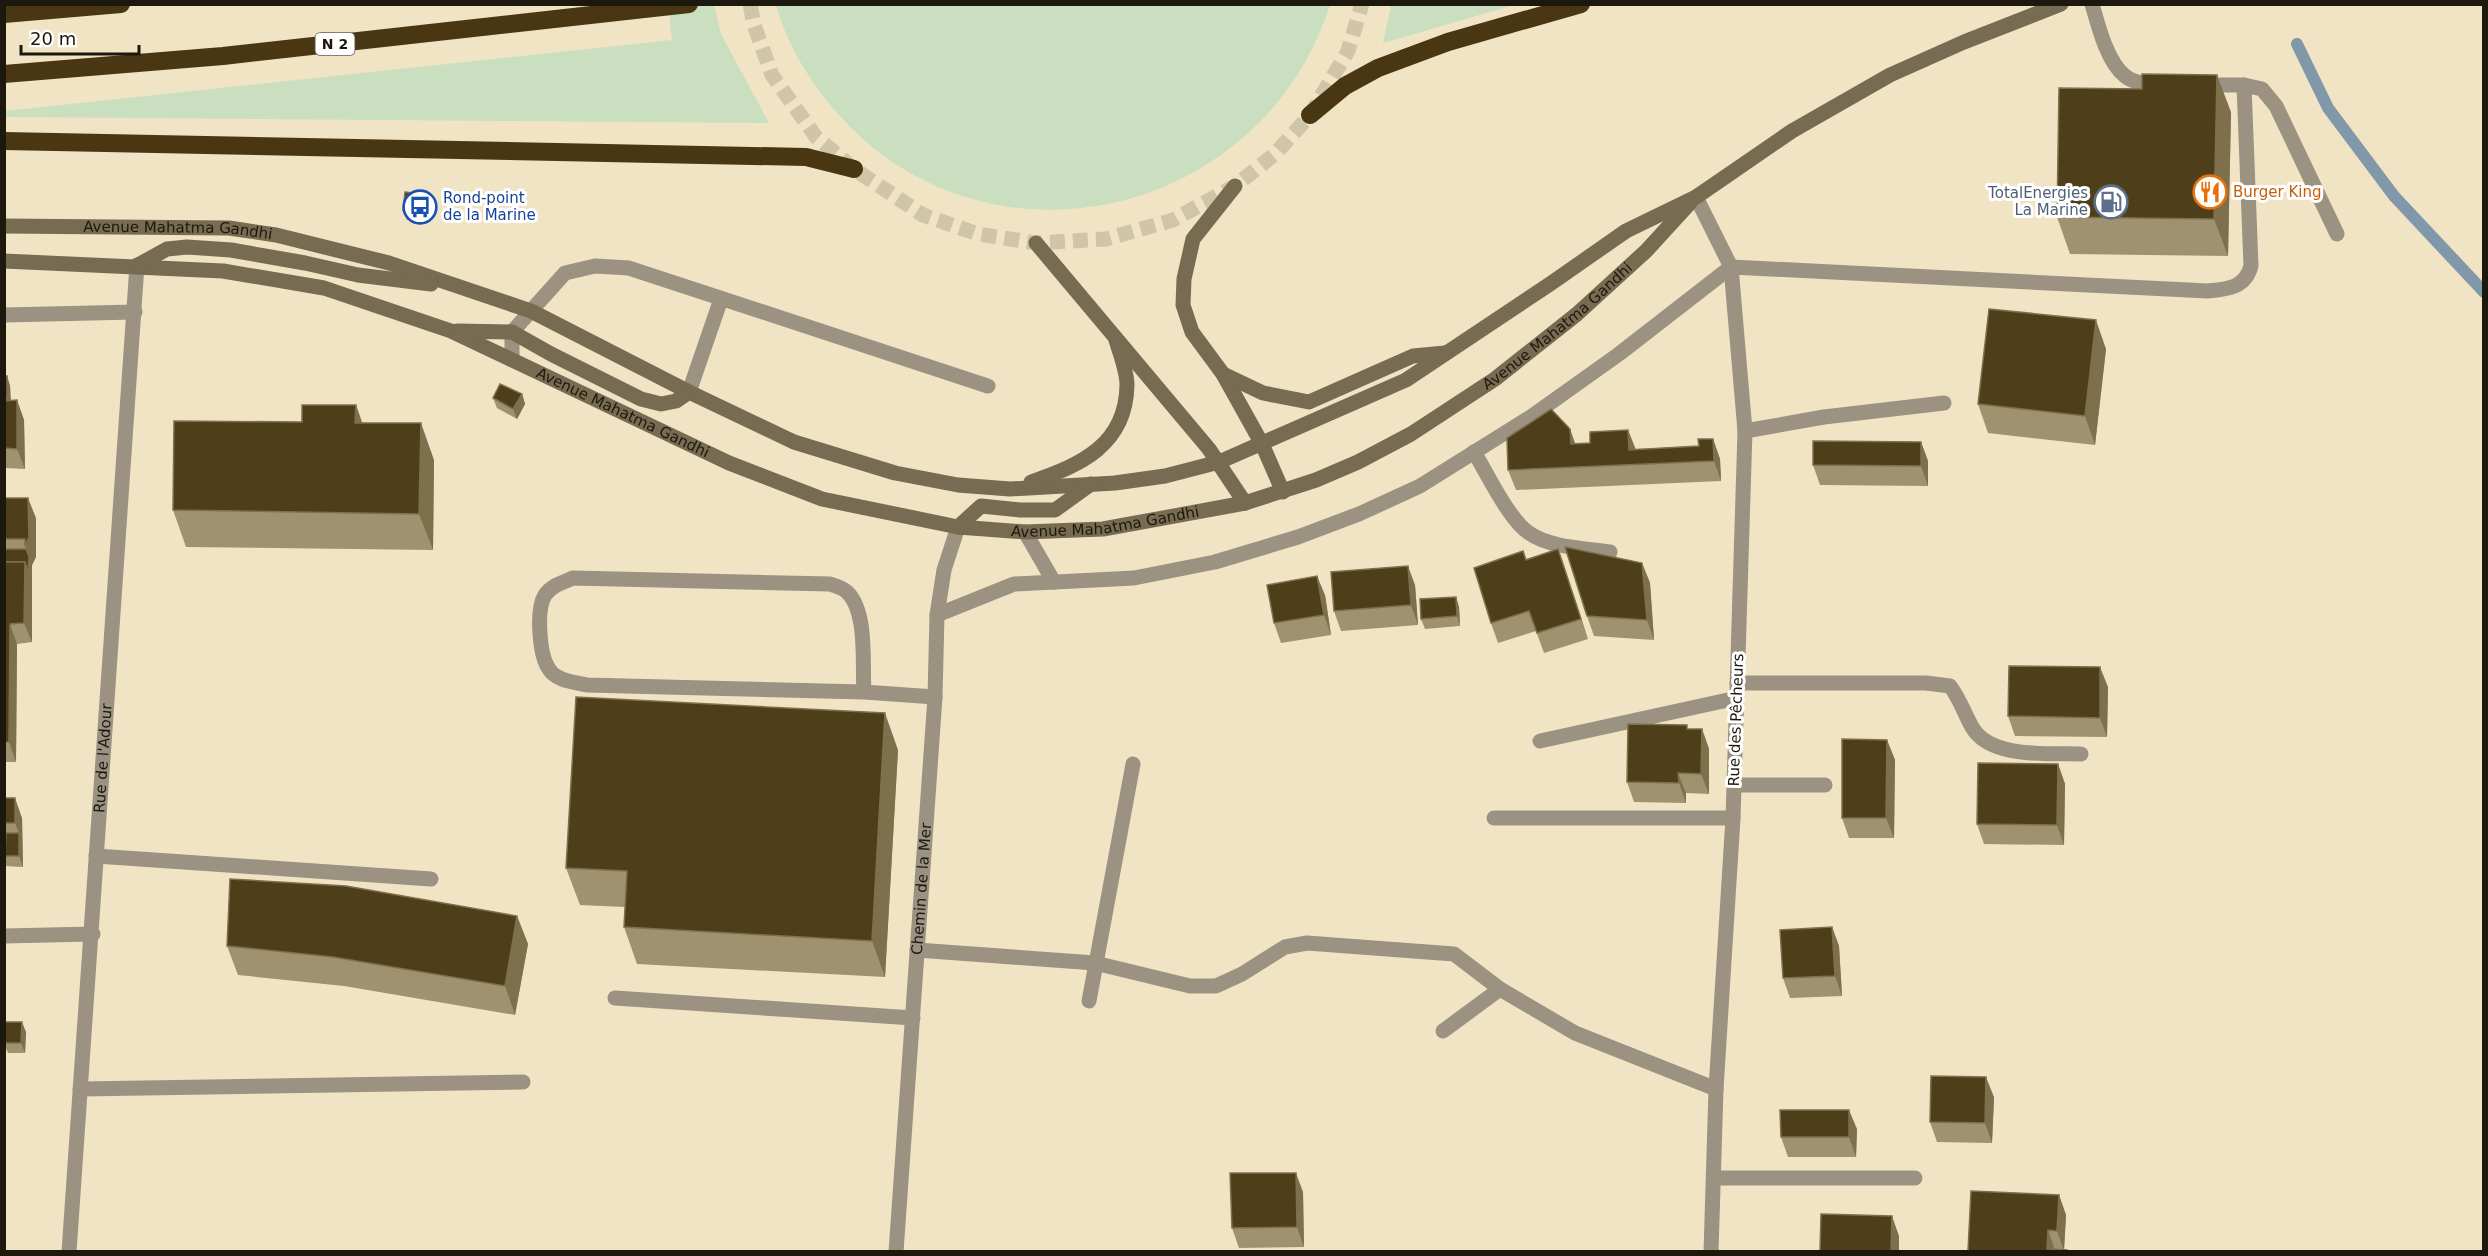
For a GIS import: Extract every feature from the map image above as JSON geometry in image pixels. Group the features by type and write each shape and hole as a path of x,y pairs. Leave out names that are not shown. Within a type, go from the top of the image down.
{"highway":[{"path":"4,14 121,4"},
{"name":"N 2","path":"4,74 223,56 689,4"},
{"path":"1310,115 1345,86 1378,68 1448,42 1581,4"},
{"path":"4,141 806,157 854,169"}],"main road":[{"name":"Avenue Mahatma Gandhi","path":"4,226 229,228 276,235 353,253 531,311 689,392 794,442 895,473 958,485 1010,489 1115,483 1165,476 1220,462 1406,380 1626,231 1696,197 1792,131 1890,75 1964,42 2061,4"},
{"path":"1235,186 1193,239 1184,279 1183,305 1192,332 1222,374 1262,444 1283,492"},
{"name":"Avenue Mahatma Gandhi","path":"4,261 137,265 223,271 324,288 451,331 729,463 822,499 958,527 1025,532 1103,529 1245,503 1283,492 1342,470 1369,457 1411,434 1495,379 1577,314 1646,251 1696,197"},
{"path":"1036,243 1115,334 1220,462 1245,503"},
{"name":"Avenue Mahatma Gandhi","path":"137,265 167,249 187,247 231,250 403,282 452,285"},
{"name":"Avenue Mahatma Gandhi","path":"451,331 512,332 641,399 661,404 676,401 689,392"},
{"path":"1010,489 1055,474 1083,461 1110,438 1124,415 1127,383 1115,334"},
{"path":"1222,374 1263,393 1309,402 1413,356 1449,352"},
{"path":"958,527 981,506 1020,510 1054,510 1091,484"}],"street":[{"path":"2092,4 2101,36 2112,60 2125,76 2143,84 2244,85 2262,89 2276,106 2337,234"},
{"path":"937,615 1014,584 1134,578 1215,562 1298,537 1359,514 1420,486 1532,416 1619,354 1731,267 2208,291 2234,288 2248,277 2251,266 2244,85"},
{"name":"Rue des Pêcheurs","path":"1696,197 1731,267 1744,431 1733,818 1716,1089 1711,1251"},
{"name":"Rue de l'Adour","path":"69,1251 93,934 96,856 137,265"},
{"path":"512,360 512,332 565,273 595,266 628,268 988,386"},
{"path":"689,392 721,299"},
{"path":"4,315 135,312"},
{"path":"1744,431 1824,417 1944,403"},
{"path":"1474,452 1513,516 1528,533 1547,541 1610,552"},
{"name":"Chemin de la Mer","path":"896,1251 935,697 937,615 944,570 958,527"},
{"path":"1025,532 1054,582"},
{"path":"864,692 861,619 856,603 845,590 830,584 573,578 560,583 546,594 540,608 541,644 549,670 564,680 587,685 864,692 935,697"},
{"path":"1540,741 1737,690 1926,683 1950,686 1960,700 1972,729 1986,742 2006,751 2081,754"},
{"path":"1089,1000 1133,764"},
{"path":"1734,785 1825,785"},
{"path":"1494,818 1733,818"},
{"path":"96,856 431,879"},
{"path":"4,936 93,934"},
{"path":"917,950 1095,963 1190,986 1216,986 1242,974 1286,947 1307,944 1454,954 1500,989 1575,1033 1716,1089"},
{"path":"1443,1030 1500,989"},
{"path":"615,998 912,1018"},
{"path":"80,1089 523,1082"},
{"path":"1714,1178 1914,1178"}],"green space":[{"path":"714,4 721,34 769,123 5,117 5,111 672,40 668,5"},
{"path":"776,4 1330,5 1295,79 1244,137 1181,179 1111,203 1036,209 963,196 893,162 832,107 823,96 792,46"},
{"path":"1391,4 1514,5 1383,43"}],"building":[{"path":"2142,74 2217,75 2214,219 2057,217 2059,88 2142,89"},
{"path":"405,192 428,195 426,212 403,210"},
{"path":"1989,309 2096,320 2085,416 1978,404"},
{"path":"4,376 7,376 7,399 4,399"},
{"path":"500,384 522,394 513,409 493,398"},
{"path":"17,400 17,449 4,448 4,401"},
{"path":"302,405 356,405 355,423 421,423 419,514 173,510 174,421 302,422"},
{"path":"1551,409 1570,429 1571,444 1590,443 1590,432 1628,430 1629,450 1699,446 1698,439 1713,439 1714,461 1508,470 1507,438"},
{"path":"1813,441 1921,442 1921,466 1813,465"},
{"path":"4,498 28,498 29,537 25,546 25,539 4,539"},
{"path":"1565,547 1642,563 1647,620 1587,616"},
{"path":"4,549 26,549 29,557 28,572 25,562 4,562"},
{"path":"1558,549 1581,619 1537,633 1529,611 1491,623 1474,568 1523,551 1526,560"},
{"path":"4,562 25,562 24,623 10,624 9,742 4,742"},
{"path":"1408,566 1411,605 1334,611 1331,572"},
{"path":"1317,576 1324,615 1274,623 1267,585"},
{"path":"1456,597 1457,616 1421,619 1420,599"},
{"path":"2009,666 2100,667 2100,718 2008,716"},
{"path":"576,697 885,713 872,941 624,927 627,871 566,868"},
{"path":"1628,724 1687,725 1687,729 1702,729 1701,774 1678,773 1679,783 1627,782"},
{"path":"1842,739 1887,740 1886,818 1842,818"},
{"path":"1978,763 2058,764 2057,825 1977,824"},
{"path":"4,798 15,798 15,823 4,823"},
{"path":"6,833 19,833 19,856 5,856"},
{"path":"230,879 346,886 517,916 505,986 333,957 227,946"},
{"path":"1832,927 1835,976 1783,978 1780,930"},
{"path":"4,1022 22,1022 21,1043 4,1043"},
{"path":"1931,1076 1986,1077 1985,1123 1930,1122"},
{"path":"1780,1110 1849,1110 1849,1137 1781,1137"},
{"path":"1230,1173 1296,1173 1297,1227 1232,1228"},
{"path":"1971,1191 2059,1195 2057,1231 2048,1230 2047,1249 2067,1251 1968,1251"},
{"path":"1821,1214 1892,1216 1891,1251 1820,1251"}],"waterway":[{"path":"2297,44 2328,108 2394,196 2484,292"}],"tunnel":[{"path":"750,4 754,25 772,75 816,137 854,169 923,215 978,234 1036,243 1106,239 1173,220 1235,186 1275,154 1310,115 1348,51 1362,4"}],"place":[{"name":"Burger King","path":"2210,192"},
{"name":"TotalEnergies La Marine","path":"2111,202"},
{"name":"Rond-point de la Marine","path":"420,207"}]}
